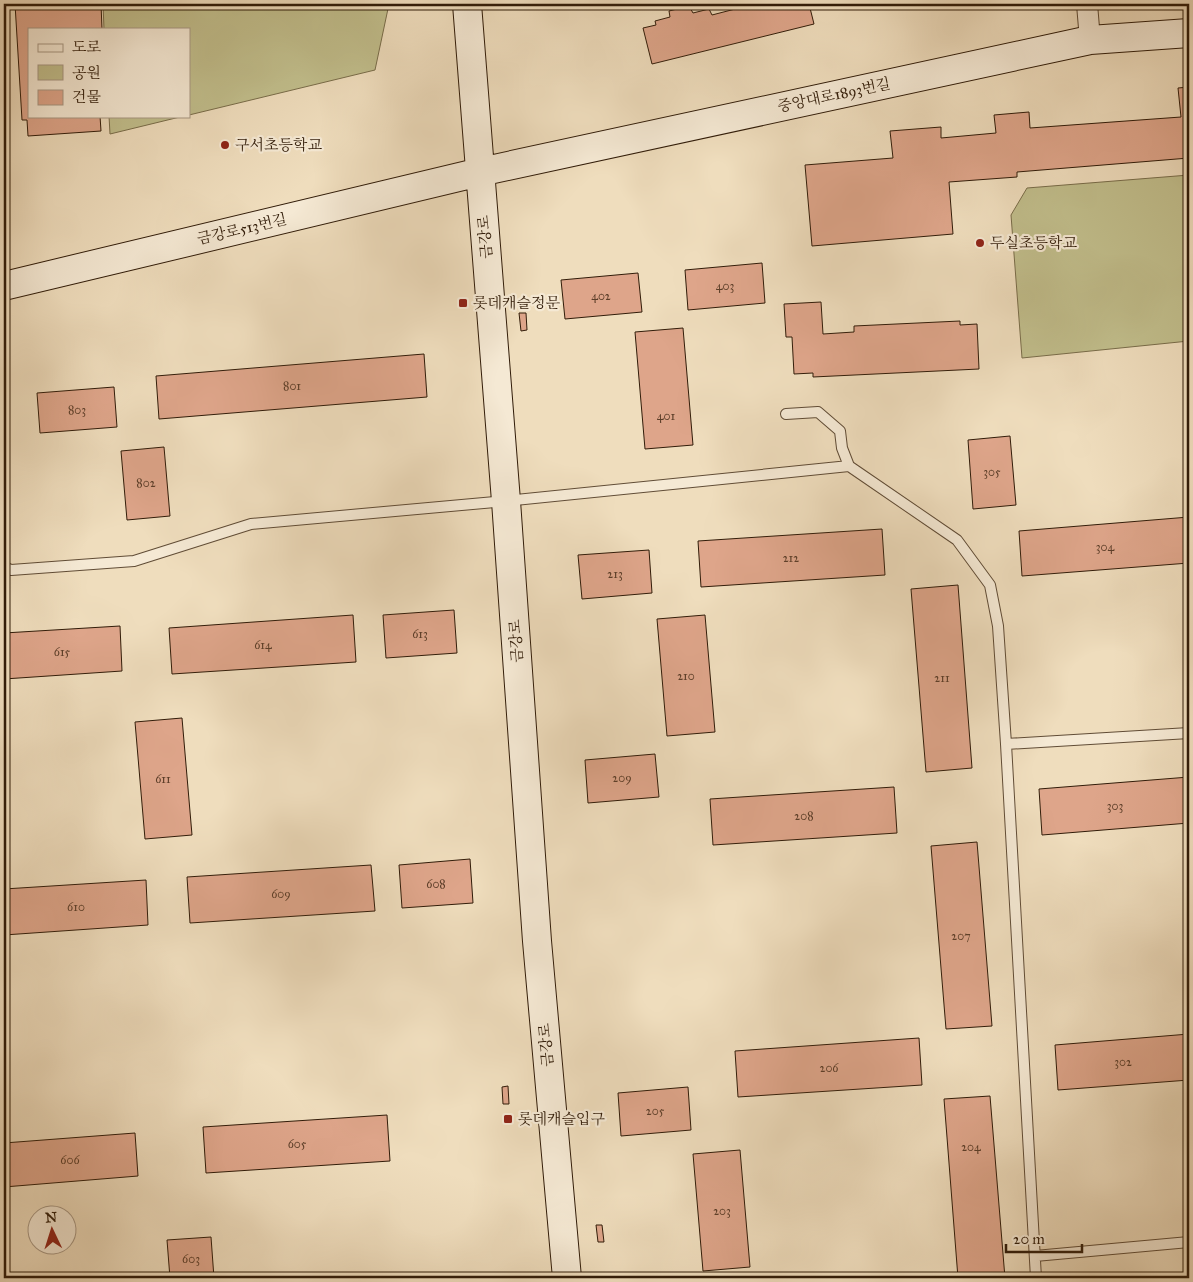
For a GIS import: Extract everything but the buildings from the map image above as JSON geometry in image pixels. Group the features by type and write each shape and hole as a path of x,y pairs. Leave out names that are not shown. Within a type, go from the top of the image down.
{"street":[{"name":"금강로","path":"467,4 506,501 537,941 567,1278"},
{"path":"1087,4 1090,40"},
{"name":"중앙대로1893번길","path":"480,172 1090,40 1189,33"},
{"name":"금강로513번길","path":"4,286 480,172"}],"lane":[{"path":"786,414 818,412 840,430 842,448 849,466 957,540 990,586 998,626 1006,744 1036,1278"},
{"path":"4,567 11,570 134,561 251,524 506,501 849,466"},
{"path":"1006,744 1189,733"},
{"path":"1035,1256 1189,1242"}],"green space":[{"path":"103,4 389,4 375,70 190,115 190,28 104,28"},
{"path":"109,118 176,118 110,134"},
{"path":"1189,175 1189,341 1022,358 1011,215 1027,188"}],"place":[{"name":"구서초등학교","path":"225,145"},
{"name":"두실초등학교","path":"980,243"},
{"name":"롯데캐슬정문","path":"463,303"},
{"name":"롯데캐슬입구","path":"508,1119"}]}
